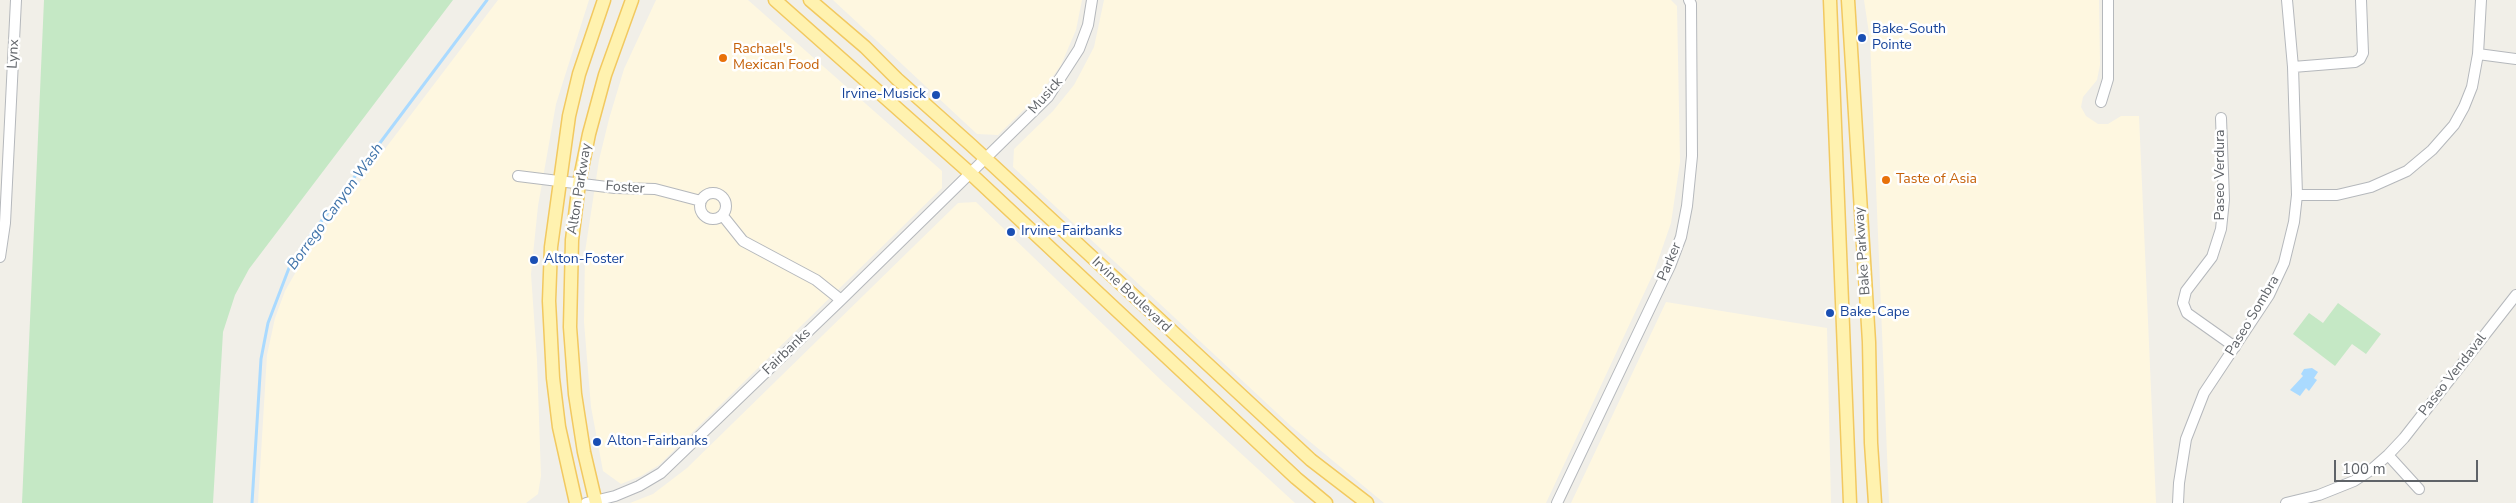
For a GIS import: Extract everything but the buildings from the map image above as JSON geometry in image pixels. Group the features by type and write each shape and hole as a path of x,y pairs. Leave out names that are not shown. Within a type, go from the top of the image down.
{"main road":[{"name":"Alton Parkway","path":"576,503 559,427 550,335 551,247 559,180 579,74 604,0"},
{"name":"Alton Parkway","path":"593,502 579,419 570,328 571,256 579,183 596,104 632,0"},
{"name":"Irvine Boulevard","path":"775,0 970,173 1296,478 1326,503"},
{"name":"Irvine Boulevard","path":"810,0 985,158 1311,460 1368,503"},
{"name":"Bake Parkway","path":"1830,0 1850,503"},
{"name":"Bake Parkway","path":"1848,0 1869,342 1871,443 1875,503"}],"street":[{"name":"Lynx","path":"0,257 5,223 16,0"},
{"name":"Musick","path":"970,173 1048,96 1066,72 1079,49 1088,25 1092,0"},
{"name":"Parker","path":"1557,503 1666,275 1681,237 1687,206 1692,156 1691,4 1689,0"},
{"path":"2101,102 2108,79 2108,0"},
{"name":"Paseo Sombra","path":"2178,503 2186,439 2204,393 2269,295 2281,270 2294,222 2296,195 2294,67 2287,0"},
{"path":"2294,67 2355,62 2360,59 2362,54 2361,0"},
{"path":"2296,195 2337,195 2371,187 2401,174 2420,161 2443,138 2464,106 2472,87 2478,54 2481,0"},
{"path":"2478,54 2516,59"},
{"name":"Paseo Verdura","path":"2221,118 2224,200 2222,229 2212,257 2186,291 2184,304 2187,313 2234,347"},
{"name":"Fairbanks","path":"593,502 639,486 660,473 841,300 970,173"},
{"name":"Foster","path":"518,176 615,188 655,190 701,201"},
{"path":"714,192 721,196 727,206 723,216 713,220 703,216 701,201 708,194 714,192"},
{"path":"723,216 743,240 816,280 841,300"},
{"name":"Paseo Vendaval","path":"2286,503 2319,495 2354,481 2371,470 2404,438 2516,294"},
{"path":"2388,454 2419,489"}],"shaded area":[{"path":"498,0 589,0 556,104 538,206 531,274 537,360 541,476 538,494 526,503 258,503 267,355 275,318 285,291 309,249"},
{"path":"656,0 748,0 942,171 942,188 659,465 641,476 621,484 603,471 591,407 584,322 585,252 599,160 609,119 624,69"},
{"path":"833,0 1082,0 1076,30 1061,65 1040,94 998,135 977,134"},
{"path":"1104,0 1671,0 1677,6 1680,162 1671,223 1654,272 1546,503 1384,503 1291,426 1013,167 1014,149 1053,111 1074,85 1094,47"},
{"path":"1864,0 2099,0 2100,65 2097,80 2083,97 2081,107 2086,116 2098,124 2108,124 2121,116 2139,116 2156,503 1889,503 1870,40"},
{"path":"976,202 1163,382 1295,503 630,503 653,494 687,468 958,203"},
{"path":"1666,302 1827,328 1831,503 1571,503"}],"green space":[{"path":"44,0 453,0 249,269 235,295 223,332 213,503 22,503"},
{"path":"2338,303 2381,334 2366,354 2352,344 2335,366 2293,334 2309,313 2323,323"}],"water":[{"path":"2312,368 2318,372 2314,378 2317,380 2309,391 2306,388 2300,396 2290,390 2303,376 2301,374 2304,369"}],"waterway":[{"name":"Borrego Canyon Wash","path":"252,503 261,359 268,323 289,268 305,243 487,0"}],"place":[{"name":"Bake-South Pointe","path":"1862,38"},
{"name":"Rachael's Mexican Food","path":"723,58"},
{"name":"Irvine-Musick","path":"936,95"},
{"name":"Taste of Asia","path":"1886,180"},
{"name":"Irvine-Fairbanks","path":"1011,232"},
{"name":"Alton-Foster","path":"534,260"},
{"name":"Bake-Cape","path":"1830,313"},
{"name":"Alton-Fairbanks","path":"597,442"}]}
